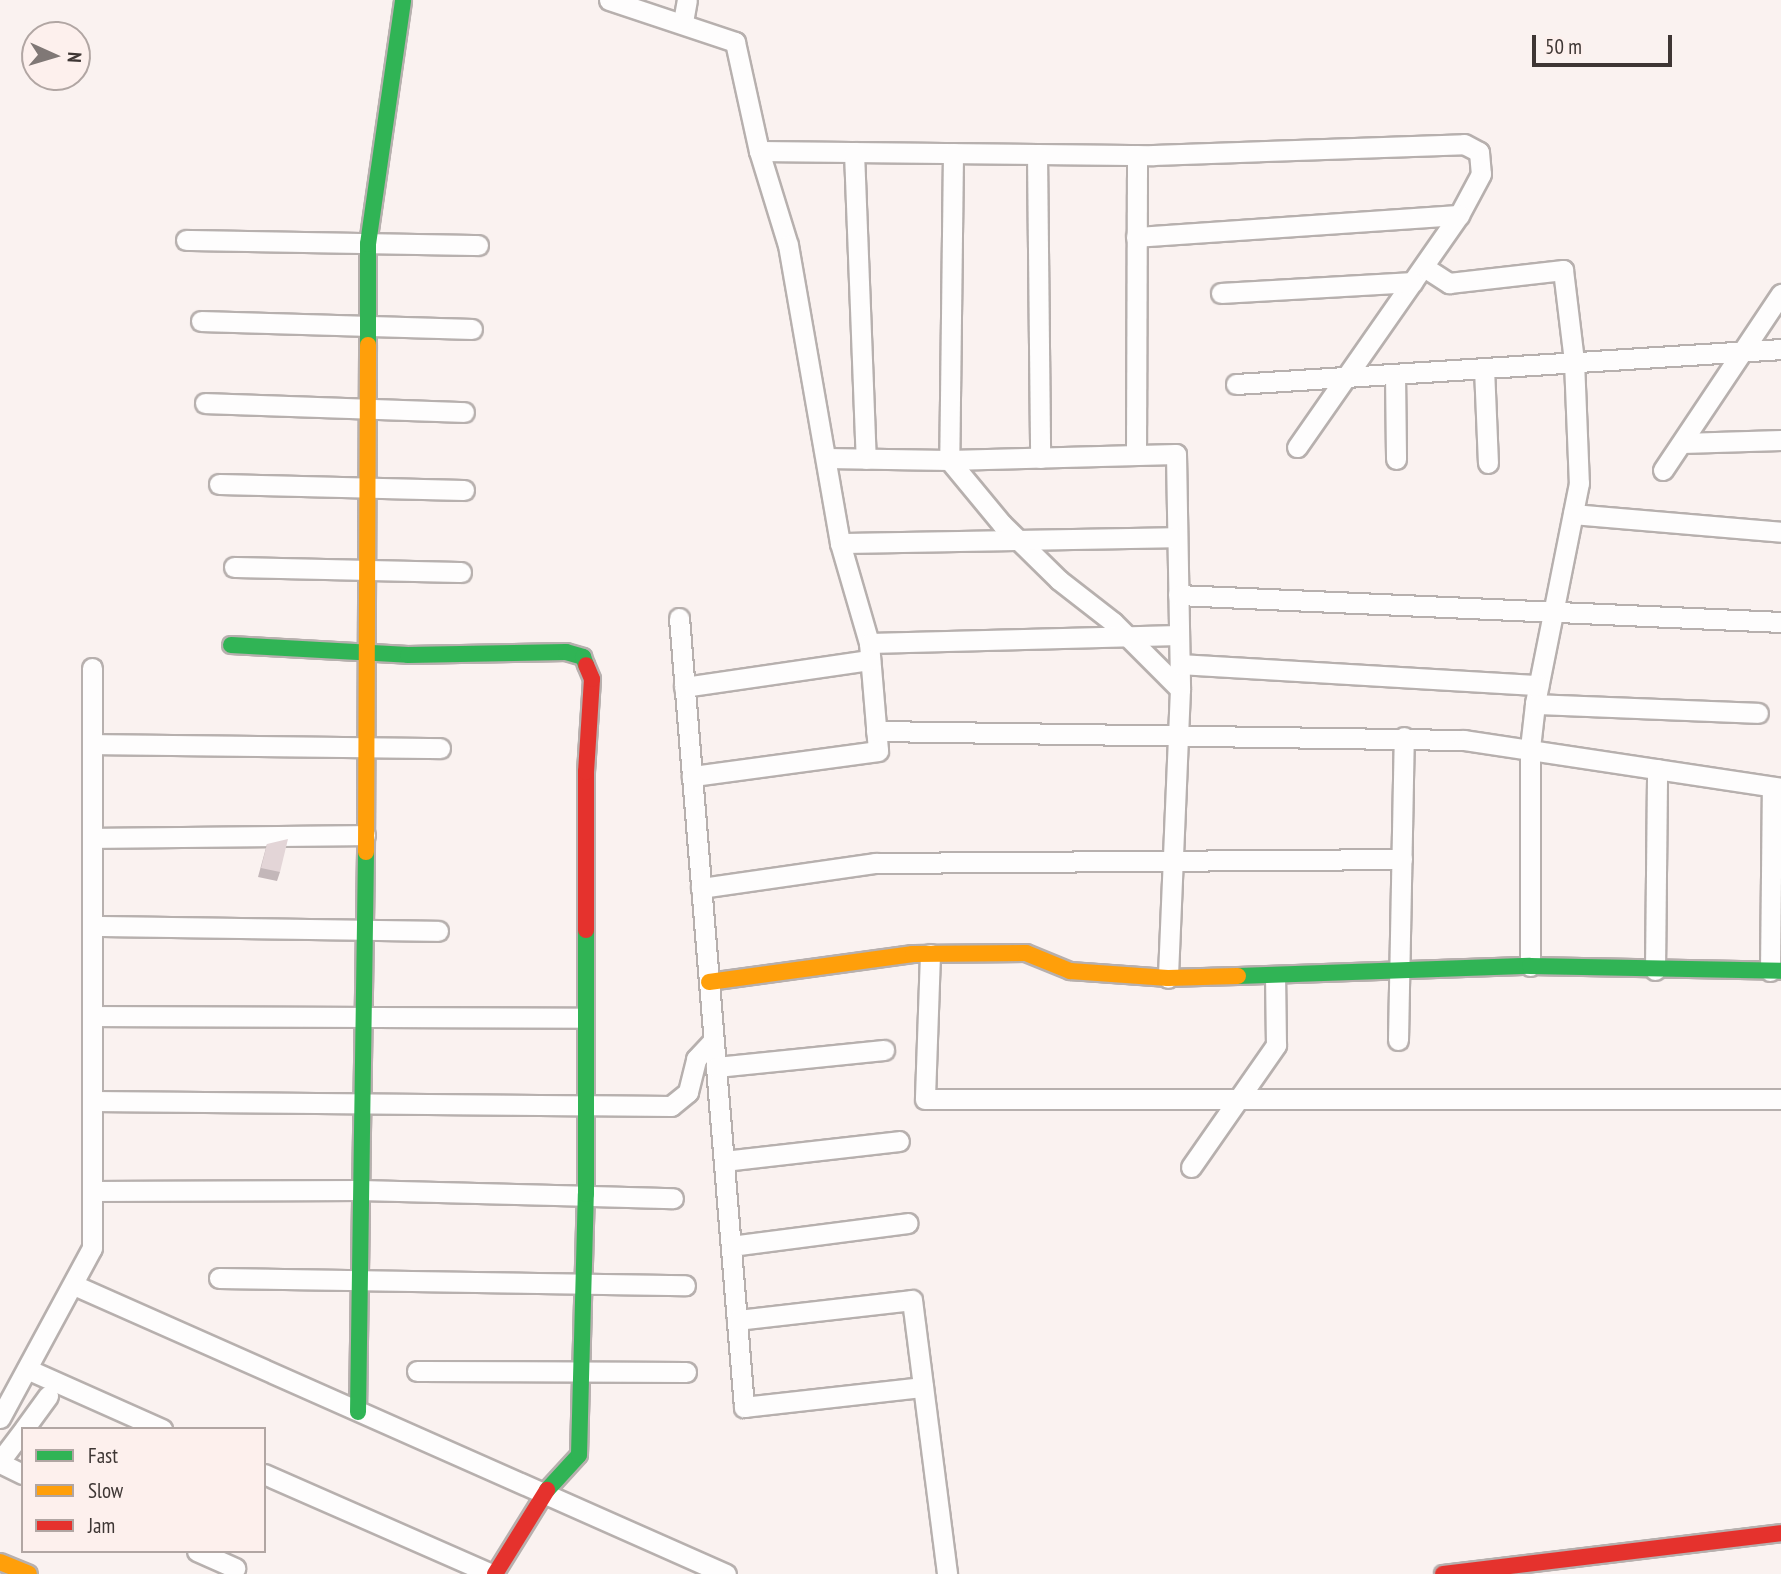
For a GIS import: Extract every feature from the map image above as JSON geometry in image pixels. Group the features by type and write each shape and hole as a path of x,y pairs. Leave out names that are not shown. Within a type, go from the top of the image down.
{"street":[{"path":"358,1412 363,1102 362,928 368,747 368,244 403,0"},
{"path":"609,0 684,22 734,42 759,151 788,245 840,542 870,651 878,751 692,776"},
{"path":"684,22 687,0"},
{"path":"759,151 1138,155 1464,144 1479,152 1481,174 1459,215 1297,447"},
{"path":"854,152 866,459"},
{"path":"953,153 949,460 1018,540 1127,636 1180,689"},
{"path":"1037,154 1040,458"},
{"path":"1136,455 1138,155"},
{"path":"1136,237 1459,215"},
{"path":"186,240 478,245"},
{"path":"1221,293 1419,275 1449,283 1563,270 1574,361 1579,483 1536,695 1530,748 1530,966"},
{"path":"1663,470 1746,350 1781,293"},
{"path":"201,321 472,329"},
{"path":"1236,384 1781,349"},
{"path":"1484,368 1488,463"},
{"path":"1395,374 1396,458"},
{"path":"205,403 464,412"},
{"path":"1682,443 1781,440"},
{"path":"826,458 949,460 1176,454 1180,689 1176,860 1168,978"},
{"path":"219,484 464,489"},
{"path":"1573,514 1781,532"},
{"path":"840,542 1177,537"},
{"path":"234,566 461,572"},
{"path":"1178,595 1781,622"},
{"path":"679,618 744,1406 923,1387"},
{"path":"684,687 870,651 1179,635"},
{"path":"231,645 408,655 566,652 583,657 592,679 584,1018 586,1194 579,1455 542,1496 494,1574 266,1475"},
{"path":"1180,664 1758,713"},
{"path":"0,1418 92,1248 96,744 92,668"},
{"path":"709,982 930,954 1026,953 1069,971 1168,978 1275,976 1400,967 1530,966 1776,971 1776,787 1530,748 1404,737 876,731"},
{"path":"1398,1040 1404,737"},
{"path":"96,744 440,748"},
{"path":"1655,970 1657,769"},
{"path":"95,838 365,835"},
{"path":"701,888 875,863 1402,859"},
{"path":"94,926 439,931"},
{"path":"930,954 925,1098 1781,1100"},
{"path":"1191,1167 1276,1045 1275,976"},
{"path":"93,1016 584,1018"},
{"path":"93,1101 671,1106 688,1092 696,1059 714,1040"},
{"path":"716,1068 884,1050"},
{"path":"724,1161 899,1140"},
{"path":"92,1191 360,1191 673,1198"},
{"path":"731,1246 908,1223"},
{"path":"219,1278 685,1285"},
{"path":"74,1285 542,1496 726,1574"},
{"path":"737,1320 912,1300 947,1574"},
{"path":"27,1369 158,1427"},
{"path":"417,1371 686,1372"},
{"path":"25,1427 48,1396"},
{"path":"21,1433 0,1462 21,1473"},
{"path":"1443,1574 1781,1533"},
{"path":"201,1553 235,1568"},
{"path":"0,1562 29,1574"}],"building":[{"path":"288,839 280,872 261,868 267,844"}],"traffic: fast":[{"path":"368,345 368,244 403,0"},
{"path":"231,645 408,655 566,652 583,657 586,665"},
{"path":"358,1412 366,852"},
{"path":"547,1490 579,1455 586,1194 586,930"},
{"path":"1238,976 1530,966 1781,971"}],"traffic: slow":[{"path":"366,852 368,345"},
{"path":"709,982 913,954 1026,953 1070,971 1168,978 1238,976"},
{"path":"0,1562 29,1574"}],"traffic: jam":[{"path":"586,665 592,679 586,772 586,930"},
{"path":"495,1574 547,1490"},
{"path":"1443,1574 1781,1533"}]}
